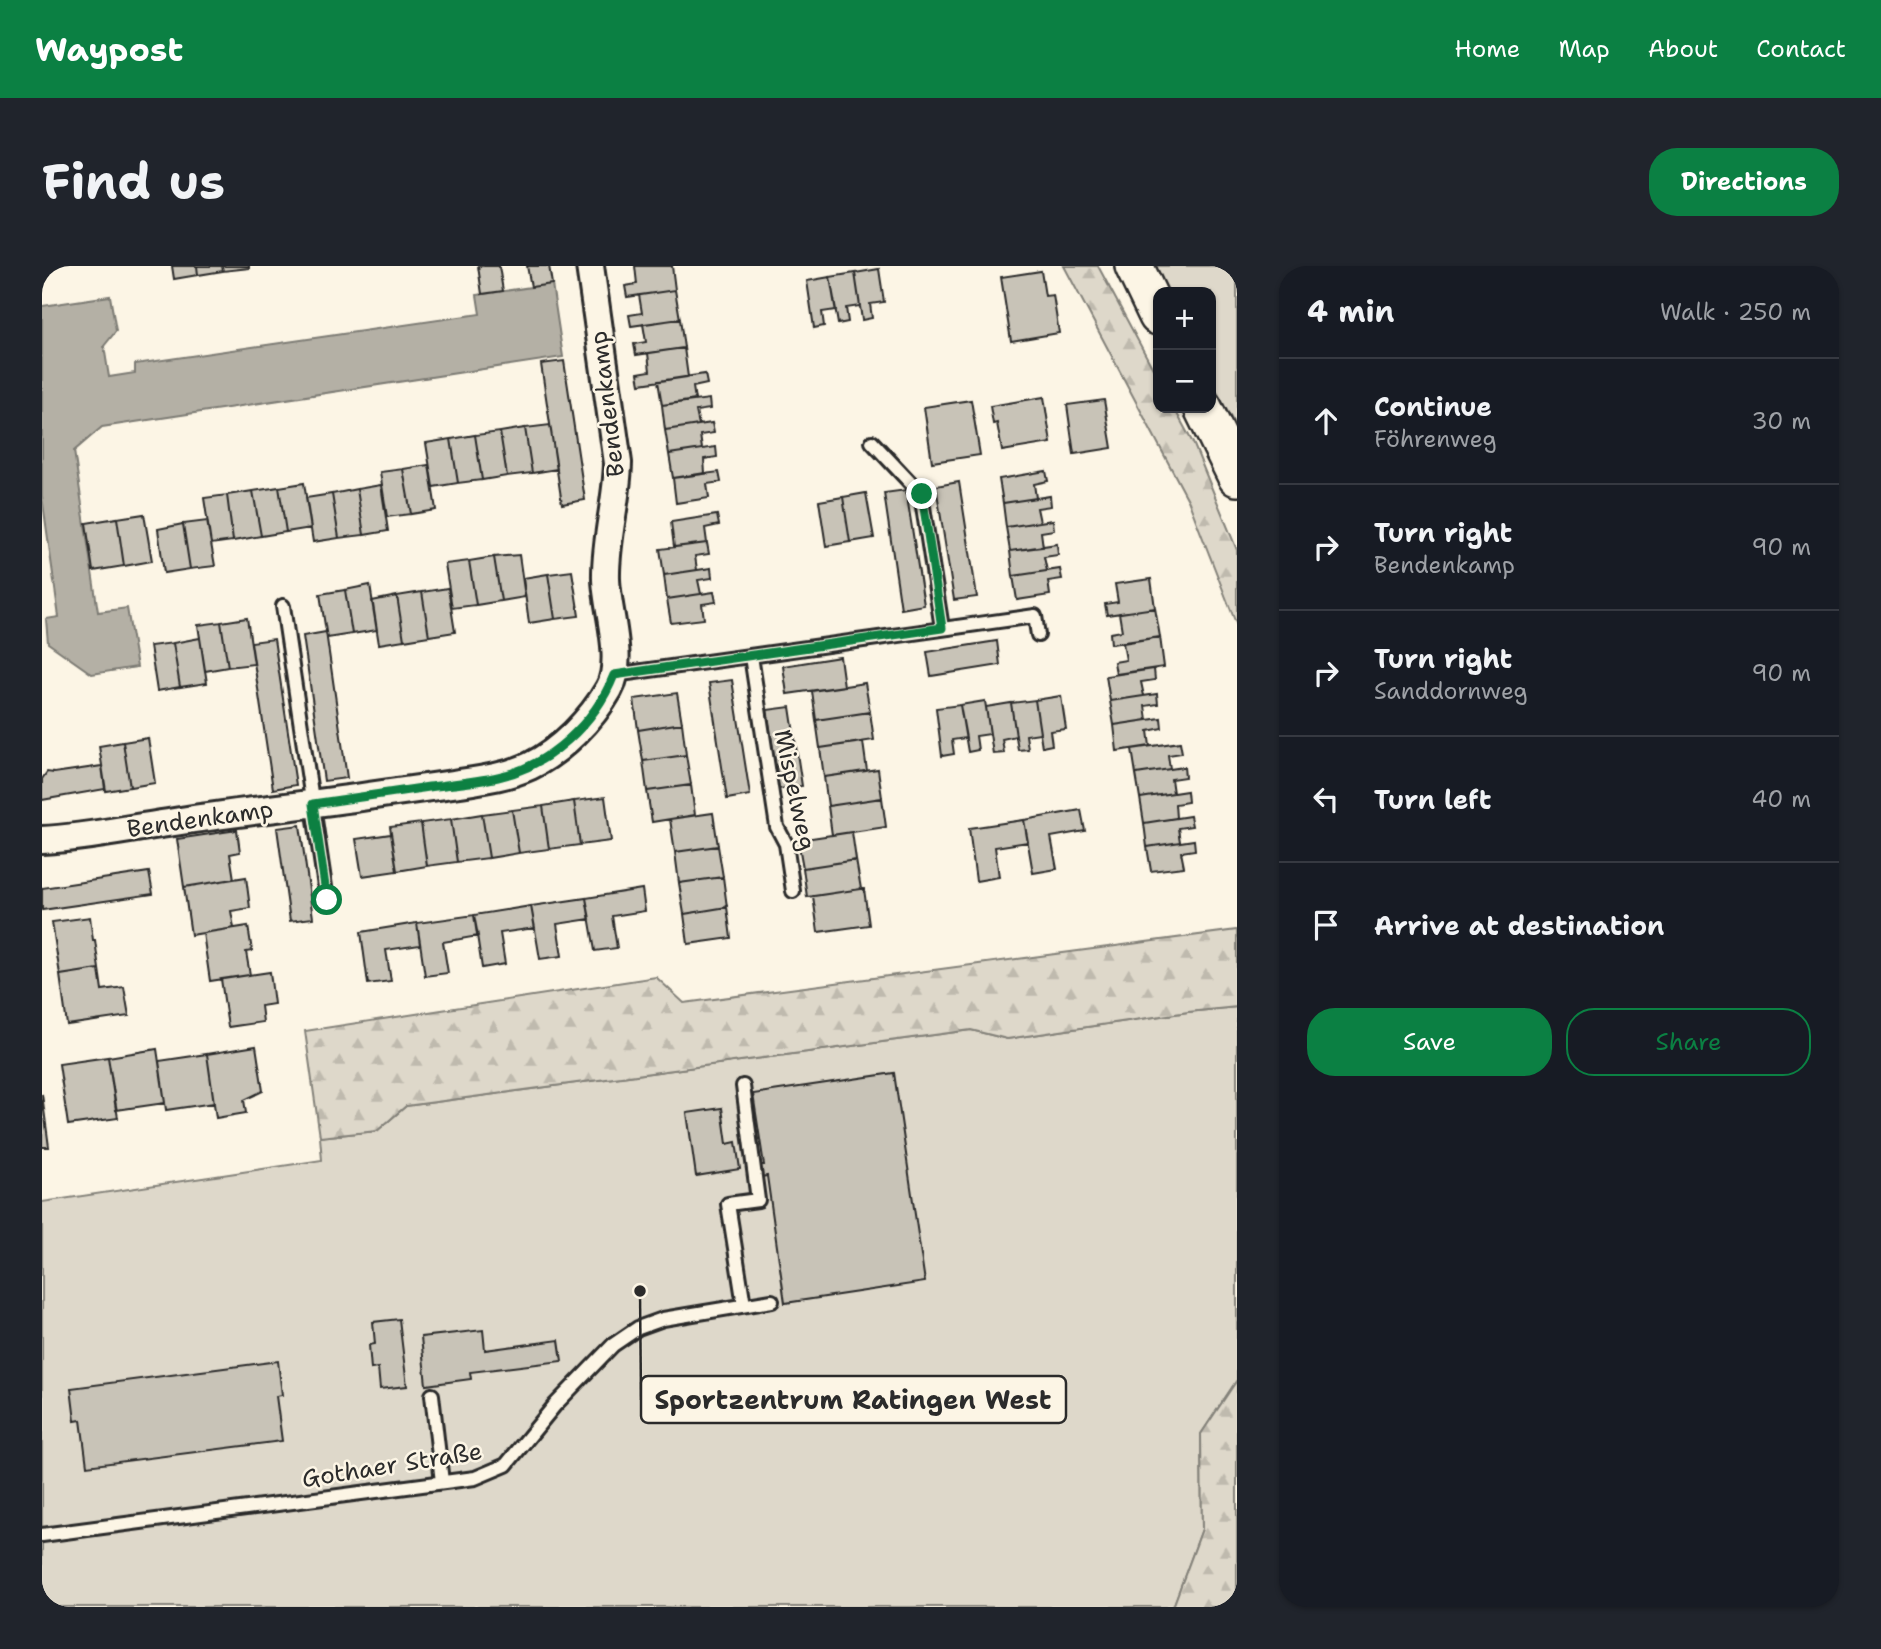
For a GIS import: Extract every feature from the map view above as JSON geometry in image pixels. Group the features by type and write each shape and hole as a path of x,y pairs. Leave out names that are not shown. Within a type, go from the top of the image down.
{"main road":[{"path":"1134,266 1153,306"},
{"path":"1205,413 1237,477"}],"street":[{"name":"Bendenkamp","path":"42,841 500,777 531,766 581,728 609,689 614,675 606,556 617,491 618,463 590,266"}],"lane":[{"path":"872,442 922,494 942,628"},
{"path":"283,606 327,900"},
{"path":"614,675 1035,616 1038,635"},
{"name":"Mispelweg","path":"751,656 777,827 786,844 793,891"},
{"path":"743,1086 758,1200 728,1205 744,1306"},
{"name":"Gothaer Straße","path":"42,1535 475,1478 506,1465 555,1405 613,1345 638,1328 663,1320 772,1301"},
{"path":"432,1395 442,1482"}],"green space":[{"path":"1064,266 1098,266 1153,369 1153,413 1177,413 1194,445 1237,550 1237,626 1188,500"},
{"path":"1146,266 1237,266 1237,429 1216,390 1216,287 1158,287"},
{"path":"1237,930 1237,1007 1007,1039 971,1030 406,1106 377,1131 320,1137 305,1031 656,977 684,1003"},
{"path":"1237,1007 1237,1380 1201,1434 1202,1529 1173,1607 42,1607 42,1202 322,1160 320,1137 377,1131 406,1106 971,1030 1007,1039"},
{"path":"1237,1380 1237,1607 1173,1607 1202,1529 1201,1434"}],"shaded area":[{"path":"552,284 563,357 102,427 74,451 98,612 127,608 137,667 92,674 48,643 46,619 59,617 42,496 42,306 110,296 116,331 104,346 109,377 135,373 135,364 480,314 477,295"}],"building":[{"path":"172,266 197,266 198,275 174,279"},
{"path":"197,266 222,266 223,271 198,275"},
{"path":"222,266 249,266 249,268 223,271"},
{"path":"478,266 499,266 503,291 482,294"},
{"path":"527,266 549,266 552,284 531,287"},
{"path":"635,266 672,266 675,290 627,297 625,286 637,284"},
{"path":"879,269 884,302 870,304 872,318 862,320 855,273"},
{"path":"1041,271 1045,296 1053,295 1059,333 1011,341 1001,277"},
{"path":"855,273 860,306 846,308 848,322 838,324 830,277"},
{"path":"830,277 836,310 822,312 824,326 814,328 807,281"},
{"path":"675,290 680,319 631,326 629,315 642,313 639,295"},
{"path":"680,319 684,348 636,355 634,344 646,342 643,324"},
{"path":"684,348 688,377 640,384 638,373 650,371 648,353"},
{"path":"564,361 585,500 562,504 541,364"},
{"path":"705,374 707,384 693,387 695,400 662,405 658,381"},
{"path":"1044,397 1051,443 1002,451 997,423 993,424 990,406"},
{"path":"709,399 710,409 696,411 699,425 665,430 662,405"},
{"path":"971,400 980,455 932,462 924,407"},
{"path":"1104,400 1112,448 1074,454 1067,405"},
{"path":"712,423 714,433 700,435 702,449 669,454 665,430"},
{"path":"550,425 557,469 532,473 525,428"},
{"path":"525,428 532,473 507,476 500,432"},
{"path":"500,432 507,476 482,480 475,435"},
{"path":"475,435 482,480 458,483 451,439"},
{"path":"451,439 458,483 433,487 426,443"},
{"path":"716,447 717,457 704,459 705,473 673,478 669,454"},
{"path":"429,465 436,510 411,514 403,469"},
{"path":"403,469 411,514 387,517 380,472"},
{"path":"1046,471 1048,481 1034,484 1036,498 1003,503 999,479"},
{"path":"719,472 721,482 707,484 709,498 676,503 673,478"},
{"path":"959,482 977,597 954,600 936,486"},
{"path":"304,483 311,528 286,532 279,487"},
{"path":"381,485 388,531 364,535 357,489"},
{"path":"279,487 286,532 261,536 253,491"},
{"path":"357,489 364,535 339,538 332,494"},
{"path":"906,490 924,605 901,609 884,493"},
{"path":"253,491 261,536 233,541 227,495"},
{"path":"866,493 874,538 850,542 843,497"},
{"path":"332,494 339,538 313,542 306,498"},
{"path":"227,495 233,541 211,544 204,498"},
{"path":"1050,496 1051,506 1037,508 1040,522 1006,527 1003,503"},
{"path":"843,497 850,542 826,546 819,501"},
{"path":"144,514 152,561 124,566 117,518"},
{"path":"717,515 719,525 705,528 707,543 674,547 671,522"},
{"path":"117,518 124,566 93,571 86,523"},
{"path":"1053,520 1054,530 1041,532 1043,547 1010,551 1006,527"},
{"path":"207,521 215,566 190,569 183,524"},
{"path":"183,524 190,569 164,573 158,529"},
{"path":"707,543 709,554 695,556 697,570 664,575 660,549"},
{"path":"1057,544 1058,555 1044,557 1047,571 1013,576 1010,551"},
{"path":"519,555 525,597 501,601 494,557"},
{"path":"494,557 501,601 476,605 469,561"},
{"path":"469,561 476,605 452,608 445,564"},
{"path":"711,568 712,578 698,580 701,594 667,599 664,575"},
{"path":"1060,569 1062,579 1048,581 1050,595 1017,600 1013,576"},
{"path":"572,571 579,616 555,619 548,574"},
{"path":"548,574 555,619 529,623 523,578"},
{"path":"1151,579 1155,608 1107,615 1105,604 1118,602 1115,584"},
{"path":"370,585 377,630 352,634 345,590"},
{"path":"448,588 455,632 429,636 422,592"},
{"path":"345,590 352,634 327,638 320,594"},
{"path":"422,592 429,636 404,640 397,596"},
{"path":"714,592 716,602 702,604 704,619 671,623 667,599"},
{"path":"397,596 404,640 379,644 372,601"},
{"path":"1155,608 1160,637 1111,644 1110,633 1122,631 1119,613"},
{"path":"247,618 254,664 228,667 221,622"},
{"path":"221,622 228,667 205,671 198,625"},
{"path":"326,632 347,778 324,781 303,636"},
{"path":"1160,637 1164,667 1116,674 1114,662 1126,660 1123,643"},
{"path":"200,638 207,683 180,687 173,643"},
{"path":"274,639 296,785 273,789 251,642"},
{"path":"997,641 1000,665 931,676 927,652"},
{"path":"173,643 180,687 157,691 150,646"},
{"path":"840,657 844,686 787,694 783,666"},
{"path":"1154,669 1155,680 1141,682 1144,696 1110,701 1106,676"},
{"path":"732,680 750,795 727,799 709,683"},
{"path":"865,683 870,712 816,720 812,691"},
{"path":"677,693 682,723 638,730 634,699"},
{"path":"1157,694 1158,704 1145,706 1147,720 1114,725 1110,701"},
{"path":"1061,696 1066,729 1050,731 1052,745 1042,747 1035,700"},
{"path":"1035,700 1040,733 1026,735 1028,749 1018,750 1011,703"},
{"path":"985,701 990,734 976,736 978,750 968,752 960,705"},
{"path":"1011,703 1016,736 1002,739 1004,753 993,754 986,707"},
{"path":"960,705 966,738 952,740 954,754 942,756 936,708"},
{"path":"790,707 802,786 779,789 767,710"},
{"path":"870,712 874,740 820,748 816,720"},
{"path":"1161,718 1162,728 1148,731 1150,746 1117,751 1114,725"},
{"path":"682,723 686,755 643,761 638,730"},
{"path":"148,738 155,783 130,787 123,742"},
{"path":"123,742 130,787 106,791 99,746"},
{"path":"863,742 867,771 824,777 820,748"},
{"path":"1180,742 1182,753 1168,755 1170,769 1136,774 1132,749"},
{"path":"686,755 691,785 647,791 643,761"},
{"path":"102,766 105,789 42,800 42,779 47,772"},
{"path":"1184,767 1185,777 1171,779 1173,793 1140,798 1136,774"},
{"path":"878,769 882,798 828,806 824,777"},
{"path":"691,785 695,815 652,822 647,791"},
{"path":"1187,791 1188,802 1175,804 1176,818 1144,823 1140,798"},
{"path":"605,797 611,841 580,845 574,801"},
{"path":"882,798 886,827 832,835 828,806"},
{"path":"574,801 580,845 549,849 543,806"},
{"path":"543,806 549,849 519,853 512,810"},
{"path":"512,810 519,853 489,858 482,814"},
{"path":"1081,810 1085,831 1051,837 1057,869 1033,873 1024,820"},
{"path":"713,813 718,846 675,852 670,819"},
{"path":"482,814 489,858 457,862 451,819"},
{"path":"1190,816 1192,826 1178,828 1180,842 1147,847 1144,823"},
{"path":"451,819 457,862 427,866 421,823"},
{"path":"1024,820 1028,842 995,847 999,877 976,881 969,828"},
{"path":"421,823 427,866 397,871 390,827"},
{"path":"300,825 313,918 290,921 277,828"},
{"path":"237,830 240,852 230,854 234,879 184,887 177,839"},
{"path":"852,832 856,860 803,868 798,840"},
{"path":"391,834 397,871 362,876 356,839"},
{"path":"1194,840 1195,850 1181,852 1184,867 1151,871 1147,847"},
{"path":"718,846 723,877 679,883 675,852"},
{"path":"856,860 861,889 807,897 803,868"},
{"path":"149,872 153,894 42,910 42,888"},
{"path":"246,877 250,908 231,911 234,928 191,935 184,887"},
{"path":"723,877 727,907 684,914 679,883"},
{"path":"642,889 645,911 612,916 617,948 595,951 586,898"},
{"path":"864,889 869,925 818,932 813,896"},
{"path":"586,898 590,919 557,924 562,956 540,959 531,906"},
{"path":"531,906 535,928 500,933 505,964 482,968 474,915"},
{"path":"727,907 731,938 688,944 684,914"},
{"path":"474,915 478,936 443,942 448,973 425,976 417,923"},
{"path":"90,917 99,969 60,975 52,922"},
{"path":"417,923 420,945 386,950 391,981 368,984 361,932"},
{"path":"248,926 252,951 246,952 250,975 210,981 203,933"},
{"path":"99,969 102,990 124,987 129,1016 67,1025 60,975"},
{"path":"270,972 274,1004 261,1006 263,1022 228,1027 221,979"},
{"path":"256,1046 263,1091 244,1100 246,1113 216,1118 207,1054"},
{"path":"157,1049 165,1103 116,1110 108,1057"},
{"path":"207,1054 214,1103 166,1110 159,1061"},
{"path":"108,1057 118,1118 68,1125 59,1064"},
{"path":"894,1073 925,1282 785,1303 767,1176 761,1177 759,1165 764,1165 753,1094"},
{"path":"42,1094 49,1147 42,1147"},
{"path":"722,1108 727,1144 736,1142 740,1169 696,1176 687,1113"},
{"path":"399,1319 407,1386 380,1389 378,1368 371,1369 369,1345 375,1344 373,1322"},
{"path":"483,1330 485,1350 559,1340 562,1361 470,1372 471,1379 426,1385 421,1337"},
{"path":"278,1361 282,1395 276,1396 282,1441 87,1466 81,1420 75,1421 71,1388"}],"place":[{"name":"Sportzentrum Ratingen West","path":"640,1291"}],"route":[{"path":"327,900 313,804 500,777 531,766 581,728 609,689 614,675 942,628 922,494"}]}
